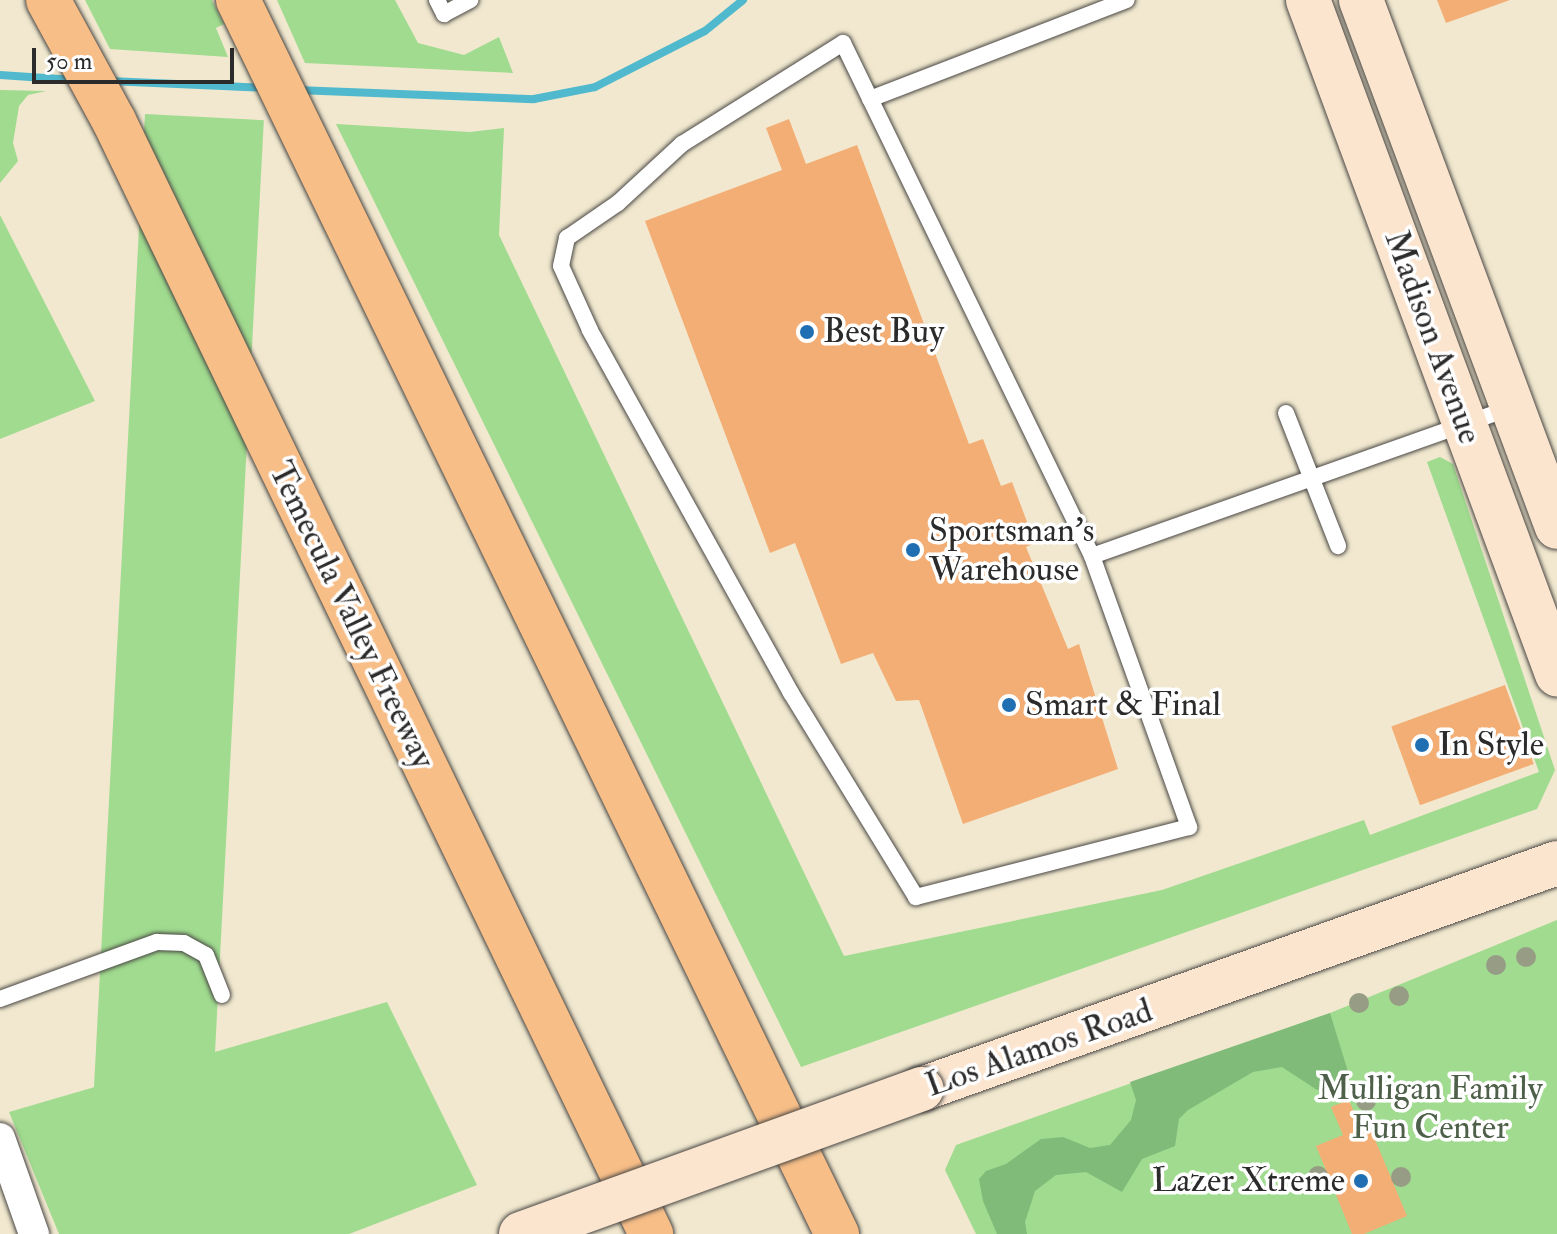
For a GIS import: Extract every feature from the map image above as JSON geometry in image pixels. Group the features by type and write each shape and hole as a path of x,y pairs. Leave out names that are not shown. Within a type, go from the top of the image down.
{"highway":[{"name":"Temecula Valley Freeway","path":"48,0 114,121 651,1234"},
{"path":"247,19 837,1234"}],"main road":[{"name":"Madison Avenue","path":"1308,0 1557,674"},
{"name":"Madison Avenue","path":"1361,0 1513,407 1554,506"},
{"name":"Los Alamos Road","path":"521,1234 1557,863"}],"street":[{"path":"0,1138 6,1176 34,1234"}],"lane":[{"path":"437,0 444,14 470,0"},
{"path":"870,99 1127,0"},
{"path":"843,43 1092,556 1189,827 916,897 791,693 590,330 561,266 567,238 618,203 682,144 843,43"},
{"path":"1092,556 1310,475 1513,407"},
{"path":"1286,413 1338,546"},
{"path":"0,999 157,942 184,943 206,955 222,995"}],"green space":[{"path":"85,0 212,0 224,24 216,28 228,57 110,49"},
{"path":"277,0 395,0 418,43 464,55 499,37 513,73 305,63"},
{"path":"0,90 46,91 28,95 19,106 13,143 18,161 0,183"},
{"path":"145,114 264,120 205,1234 86,1234"},
{"path":"336,124 470,132 504,128 499,235 844,956 1162,890 1364,820 1370,835 1539,772 1427,462 1440,457 1453,464 1555,770 1537,809 801,1067"},
{"path":"0,215 95,401 0,439"},
{"name":"Mulligan Family Fun Center","path":"1557,920 1557,1234 976,1234 945,1170 956,1145 1330,1013"},
{"path":"387,1002 477,1185 349,1234 59,1234 9,1112"},
{"path":"1330,1013 1350,1078 1317,1090 1282,1067 1253,1072 1188,1110 1179,1119 1175,1146 1142,1159 1122,1192 1086,1172 1056,1175 1035,1191 1025,1222 1027,1234 997,1234 983,1201 979,1179 986,1171 1006,1164 1041,1139 1063,1137 1090,1148 1110,1145 1131,1120 1136,1100 1130,1082"}],"building":[{"path":"1437,0 1510,0 1446,23"},
{"path":"789,119 806,164 857,145 969,444 983,439 1001,486 1012,482 1035,543 1026,547 1068,649 1079,644 1118,769 963,824 919,700 896,701 873,653 841,664 795,543 770,553 645,221 782,170 766,128"},
{"path":"1505,685 1534,764 1420,805 1391,726"},
{"name":"Lazer Xtreme","path":"1349,1100 1361,1129 1369,1125 1407,1216 1364,1234 1352,1234 1316,1146 1343,1135 1331,1107"}],"waterway":[{"path":"296,90 534,99 595,87 705,31 743,0"},
{"path":"0,75 75,80"},
{"path":"109,81 267,88"}],"place":[{"name":"Best Buy","path":"807,332"},
{"name":"Sportsman's Warehouse","path":"913,550"},
{"name":"Smart & Final","path":"1009,705"},
{"name":"In Style","path":"1422,745"},
{"name":"Lazer Xtreme","path":"1361,1181"}]}
